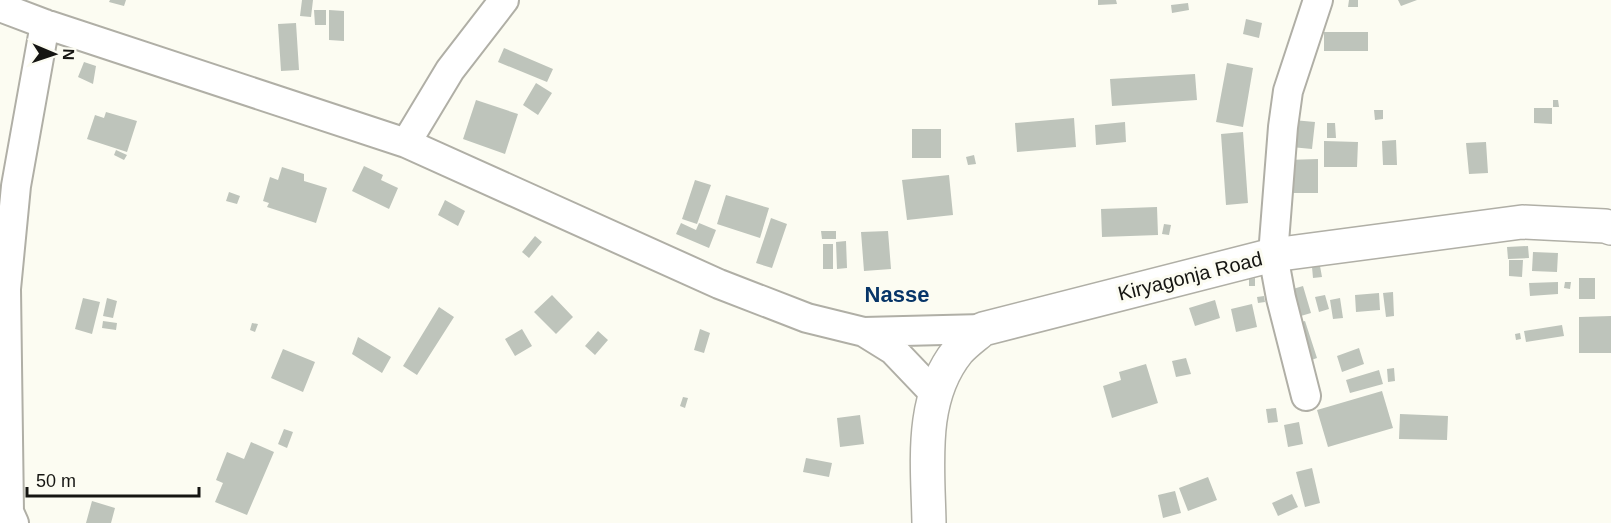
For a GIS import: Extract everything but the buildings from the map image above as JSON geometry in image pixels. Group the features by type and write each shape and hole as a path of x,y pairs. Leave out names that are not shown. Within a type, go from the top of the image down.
{"street":[{"path":"406,143 450,70 504,0"},
{"path":"1306,396 1281,298 1273,255 1288,91 1318,0"},
{"path":"0,7 45,24 406,143 719,284 807,318 864,333 893,350 935,394"},
{"path":"14,523 9,512 6,290 8,184 45,24"},
{"name":"Kiryagonja Road","path":"928,523 928,434 935,394 945,371 959,350 982,329 1273,255 1522,222 1605,225 1611,228"},
{"path":"864,333 982,329"}],"district":[{"name":"Nasse","path":"897,294"}]}
